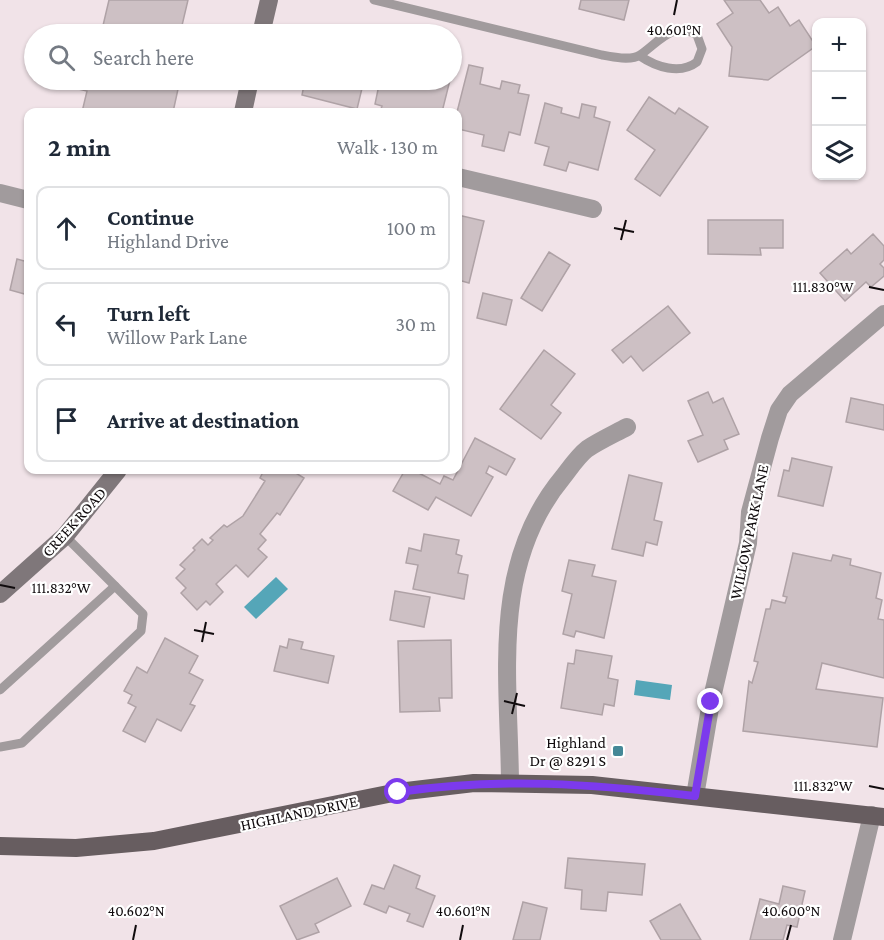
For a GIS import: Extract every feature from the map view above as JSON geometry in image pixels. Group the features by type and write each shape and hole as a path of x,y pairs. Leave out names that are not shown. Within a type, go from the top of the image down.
{"main road":[{"name":"HIGHLAND DRIVE","path":"0,846 75,848 154,841 398,792 474,783 592,784 878,816"}],"street":[{"path":"263,24 269,0"},
{"path":"244,108 248,90"},
{"path":"462,178 593,209"},
{"path":"0,193 24,199"},
{"name":"WILLOW PARK LANE","path":"695,796 711,702 748,543 750,512 779,410 790,394 884,314"},
{"path":"510,782 508,625 509,599 516,567 531,526 549,494 585,450 627,427"},
{"name":"CREEK ROAD","path":"0,594 65,536 115,474"},
{"path":"842,940 878,816"}],"lane":[{"path":"374,0 392,2 602,55 640,56 660,66 683,69 697,62 702,49 697,35 685,30 659,38 640,56"},
{"path":"0,747 22,743 141,631 143,614 65,536"},
{"path":"0,690 115,586"}],"water":[{"path":"276,577 288,589 256,619 244,607"},
{"path":"636,680 672,685 670,700 634,695"}],"building":[{"path":"109,0 188,0 182,24 103,24"},
{"path":"581,0 629,0 624,20 579,9"},
{"path":"724,0 760,0 769,13 778,7 790,26 799,20 812,40 812,49 768,80 729,76 732,47 717,24 733,13"},
{"path":"469,65 483,68 480,84 500,89 502,81 520,85 518,93 529,95 520,135 509,132 504,151 482,146 484,135 462,130 462,108 458,108"},
{"path":"82,90 178,90 174,108 83,108 87,91"},
{"path":"303,90 362,90 357,108 302,95"},
{"path":"378,90 448,90 443,108 381,108 382,106 375,104"},
{"path":"649,97 675,114 679,108 708,127 660,196 635,179 655,150 627,130"},
{"path":"545,103 562,108 561,113 579,118 582,104 596,107 594,117 610,122 598,170 569,162 566,171 544,165 549,147 535,143"},
{"path":"462,216 484,221 469,283 462,281"},
{"path":"708,220 783,220 783,248 760,248 761,255 708,254"},
{"path":"873,234 884,246 884,260 880,264 884,268 884,276 871,287 866,282 845,301 820,273 847,249 851,254"},
{"path":"549,252 570,265 542,311 521,298"},
{"path":"17,259 24,261 24,294 10,290"},
{"path":"483,293 512,300 506,325 477,318"},
{"path":"668,306 690,333 643,371 631,356 623,363 612,350"},
{"path":"544,350 575,374 551,405 561,413 541,439 500,409"},
{"path":"708,392 713,403 723,398 739,434 724,440 728,449 698,462 688,441 703,435 688,401"},
{"path":"851,398 884,405 884,430 846,422"},
{"path":"475,438 515,459 506,475 489,466 486,473 493,477 471,516 436,497 428,510 393,491 403,474 421,474 440,484 444,476 453,480 456,474 462,474 462,463"},
{"path":"792,458 832,467 823,506 778,496 784,470 789,471"},
{"path":"262,474 298,474 304,478 280,515 277,513 260,534 266,540 258,549 267,557 248,577 236,565 216,584 223,592 210,605 206,601 197,610 181,593 186,588 176,578 185,569 180,565 202,539 208,545 213,540 210,538 224,525 227,527 243,516 265,481 260,478"},
{"path":"629,475 662,483 654,520 662,522 657,545 646,542 643,556 612,549"},
{"path":"424,534 459,540 456,554 462,556 458,573 468,575 464,599 413,589 418,565 406,563 409,548 421,551"},
{"path":"793,553 831,561 833,555 851,559 850,565 881,573 876,598 882,600 878,619 884,620 884,678 822,663 816,689 883,698 877,747 743,731 749,681 752,683 758,662 754,661 766,609 770,609 772,600 785,603 787,597 783,596"},
{"path":"569,560 595,565 592,576 616,581 604,638 576,631 574,637 563,634 572,594 562,591"},
{"path":"395,591 430,597 424,627 390,620"},
{"path":"165,638 198,656 189,673 203,680 190,704 195,706 181,731 157,719 145,742 123,731 136,707 128,703 132,695 124,691 137,667 147,673"},
{"path":"289,639 303,642 301,649 334,656 328,683 274,671 280,646 287,648"},
{"path":"451,640 452,698 439,698 440,711 400,712 398,641"},
{"path":"576,650 612,656 608,678 618,680 614,706 604,704 602,715 561,708 568,663 574,664"},
{"path":"568,858 645,864 642,895 608,892 606,911 581,909 582,890 565,888"},
{"path":"394,865 420,876 416,888 435,896 423,927 407,921 410,914 389,906 386,913 364,904 372,885 384,889"},
{"path":"337,878 351,906 315,924 319,932 297,940 280,906"},
{"path":"783,886 805,891 797,927 787,925 783,940 750,940 760,899 779,904"},
{"path":"523,902 547,908 540,940 513,940"},
{"path":"680,904 701,940 661,940 650,921"}],"place":[{"name":"Highland Dr @ 8291 S","path":"618,751"}],"route":[{"path":"398,792 474,783 534,782 592,784 695,796 711,702"}]}
